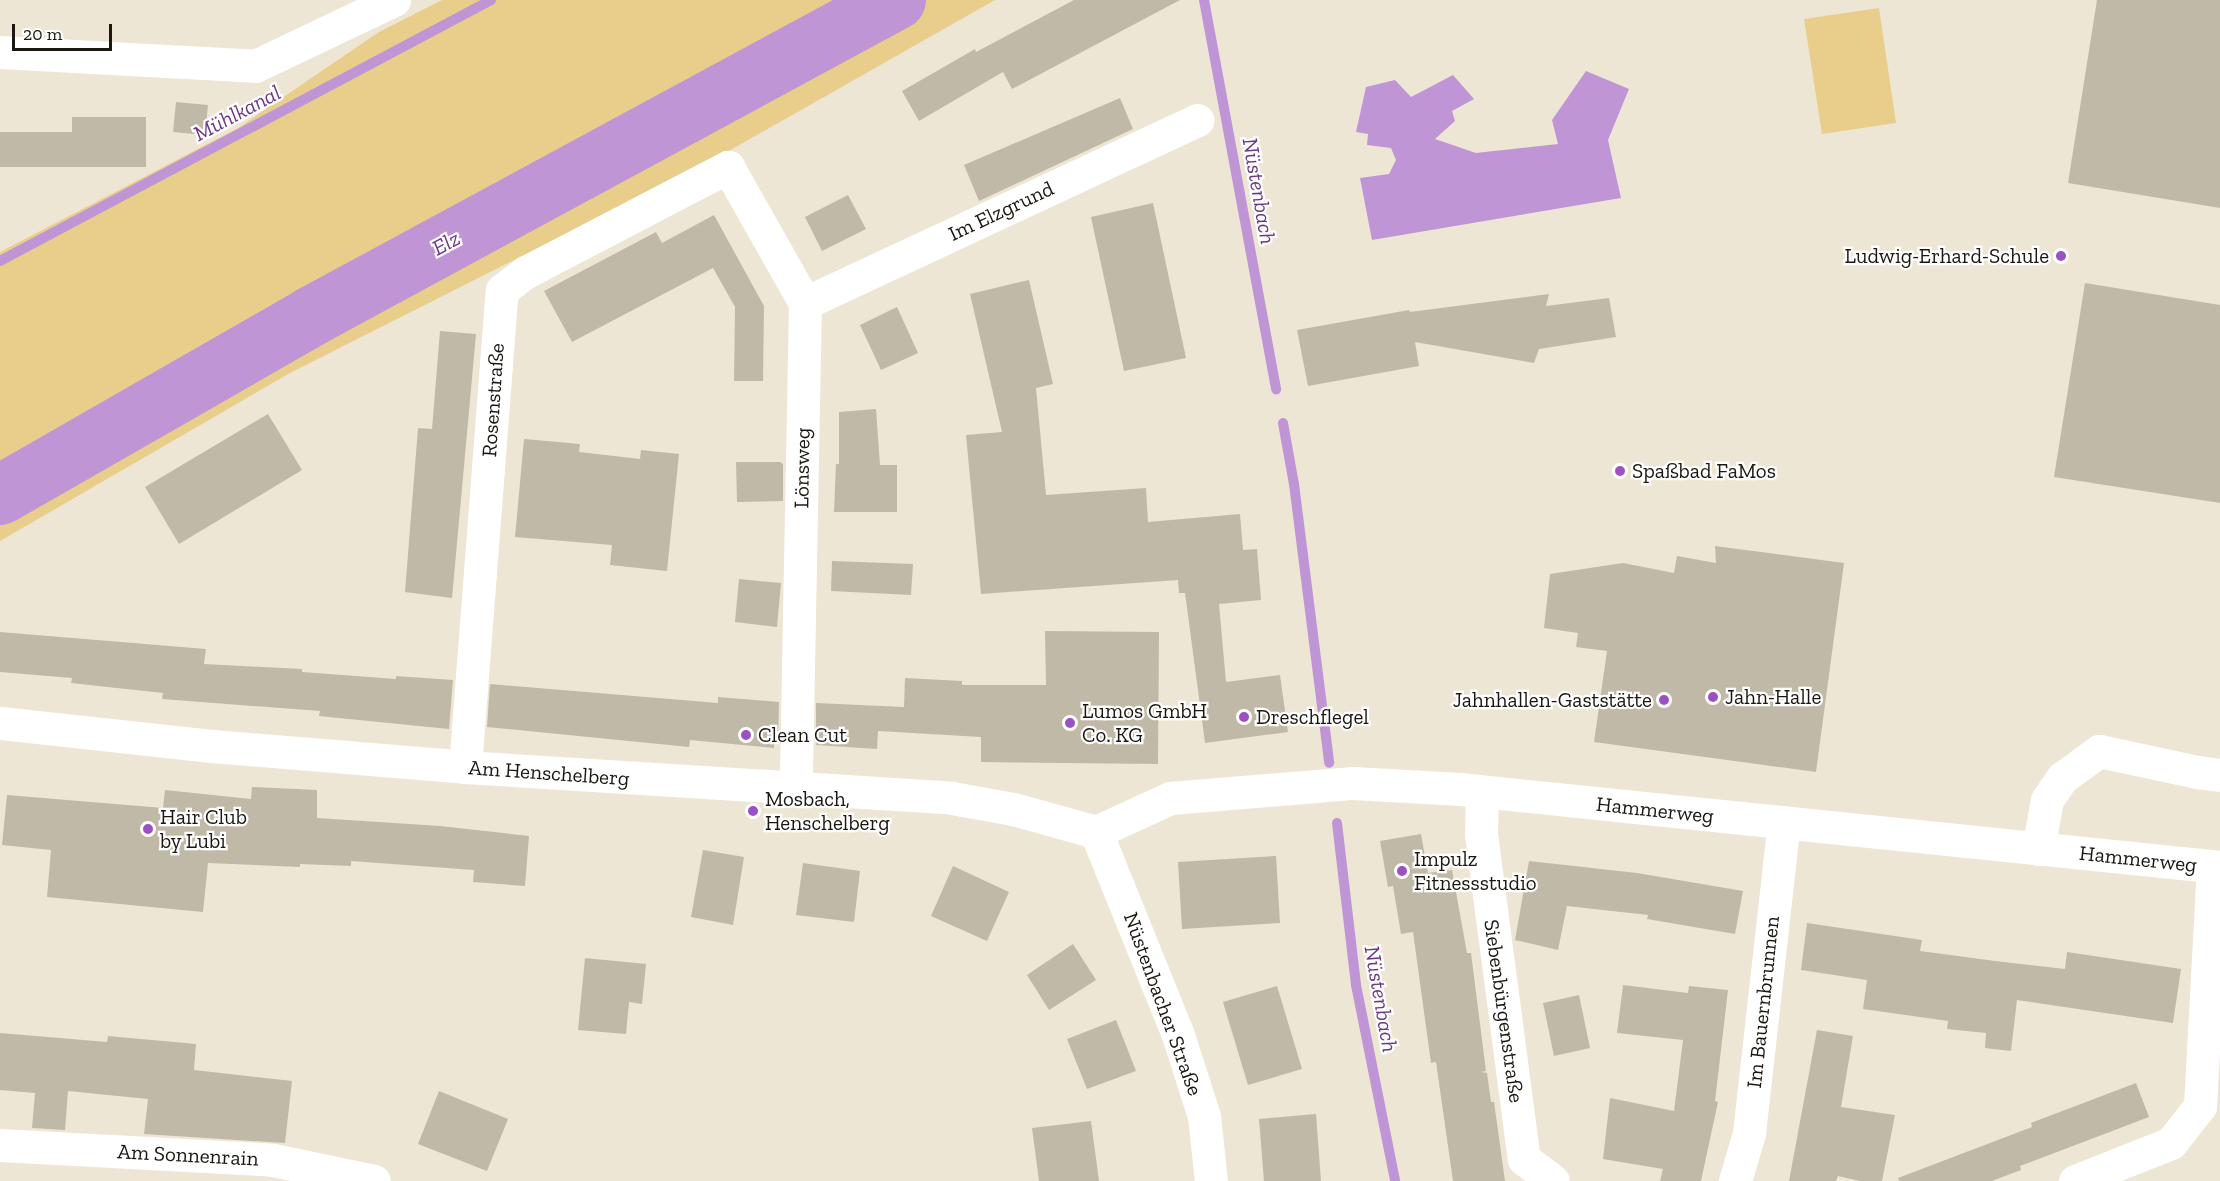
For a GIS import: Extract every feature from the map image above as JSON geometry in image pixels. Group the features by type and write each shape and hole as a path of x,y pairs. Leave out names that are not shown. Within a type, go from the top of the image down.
{"street":[{"path":"0,52 255,66 394,0"},
{"name":"Im Elzgrund","path":"805,303 1197,120"},
{"name":"Rosenstraße","path":"465,767 502,290 526,272 728,167 805,303"},
{"name":"Lönsweg","path":"796,790 805,303"},
{"name":"Am Henschelberg","path":"0,723 212,746 465,767 796,790 952,798 1013,809 1096,832"},
{"path":"2038,849 2047,800 2062,778 2100,752 2220,775"},
{"name":"Hammerweg","path":"1096,832 1170,798 1353,783 1482,792 2216,867"},
{"name":"Siebenbürgenstraße","path":"1482,792 1480,834 1524,1159 1552,1181"},
{"name":"Im Bauernbrunnen","path":"1735,1181 1749,1133 1784,822"},
{"name":"Nüstenbacher Straße","path":"1096,832 1177,1032 1204,1116 1211,1181"},
{"path":"2075,1181 2171,1143 2200,1106 2216,867"},
{"name":"Am Sonnenrain","path":"0,1145 273,1160 374,1181"}],"shaded area":[{"path":"442,0 995,0 720,156 290,373 0,541 0,252 238,128 379,32"},
{"path":"1879,8 1896,123 1822,134 1804,19"},
{"path":"1586,71 1629,89 1608,140 1621,198 1372,240 1360,178 1389,174 1396,160 1391,148 1367,145 1368,134 1356,132 1366,87 1395,80 1411,97 1453,75 1474,99 1452,111 1455,121 1435,139 1476,153 1558,144 1552,120"}],"building":[{"path":"1074,0 1180,0 1012,89 1003,72 919,121 902,91 975,49 976,52"},
{"path":"2097,0 2220,0 2220,208 2068,183"},
{"path":"1120,98 1133,129 979,201 964,165"},
{"path":"176,102 208,105 205,135 173,132"},
{"path":"72,117 146,117 146,167 0,167 0,132 72,132"},
{"path":"848,195 866,229 822,251 805,217"},
{"path":"1153,203 1186,358 1124,371 1091,217"},
{"path":"714,215 764,306 763,381 734,381 735,307 713,268 572,342 544,291 656,232 662,243"},
{"path":"1029,280 1053,384 1036,388 1046,495 1146,488 1148,522 1240,514 1243,550 1257,549 1261,600 1219,604 1226,682 1280,675 1288,732 1205,743 1185,593 1179,593 1178,580 981,594 966,435 1002,432 970,294"},
{"path":"2085,283 2220,305 2220,503 2054,477"},
{"path":"1549,294 1546,306 1609,298 1616,337 1539,349 1534,363 1415,342 1419,366 1308,386 1297,330 1409,310 1410,312"},
{"path":"897,307 918,353 881,370 860,325"},
{"path":"440,331 476,334 452,598 405,592 418,428 432,429"},
{"path":"876,409 880,465 897,465 897,512 834,512 836,464 839,464 839,412"},
{"path":"268,414 302,470 179,544 145,487"},
{"path":"524,439 580,444 579,452 640,459 641,450 679,454 667,571 610,565 612,545 515,537"},
{"path":"736,462 780,462 783,464 783,501 737,502"},
{"name":"Jahn-Halle","path":"1715,546 1844,563 1816,772 1594,742 1607,651 1576,647 1578,633 1544,628 1550,574 1623,563 1674,573 1677,556 1716,563"},
{"path":"832,561 913,564 911,595 831,591"},
{"path":"739,579 781,583 777,627 735,622"},
{"name":"Lumos GmbH Co. KG","path":"1045,631 1159,632 1158,764 981,762 981,737 878,731 877,749 816,745 816,703 904,707 905,678 962,681 962,685 1046,685"},
{"path":"0,632 206,649 204,664 302,669 302,672 396,679 396,676 453,680 449,729 319,716 320,711 162,699 163,693 71,683 72,678 0,672"},
{"path":"490,684 718,703 718,697 779,702 778,743 774,743 774,748 690,740 689,747 487,727"},
{"path":"252,787 317,790 317,818 440,826 529,836 525,886 473,882 474,870 351,861 351,866 300,864 300,867 208,863 203,912 47,897 51,850 2,845 7,795 163,808 165,790 251,799"},
{"path":"1421,834 1428,873 1452,870 1467,953 1471,953 1486,1071 1481,1072 1487,1073 1491,1102 1494,1102 1505,1181 1453,1181 1436,1062 1431,1063 1413,932 1401,934 1393,886 1388,887 1380,841"},
{"path":"703,850 744,857 733,925 691,917"},
{"path":"1276,856 1280,923 1182,929 1178,862"},
{"path":"1529,861 1637,873 1743,891 1735,934 1647,919 1648,915 1567,906 1558,950 1515,940"},
{"path":"803,863 860,871 854,922 796,915"},
{"path":"953,866 1009,892 987,941 931,916"},
{"path":"1807,923 1922,940 1920,951 1995,961 2065,969 2067,952 2181,969 2173,1023 2017,1000 2011,1051 1985,1048 1986,1033 1947,1029 1948,1021 1863,1009 1867,980 1801,970"},
{"path":"1073,944 1096,980 1049,1010 1027,975"},
{"path":"585,958 646,964 642,1004 629,1002 626,1034 578,1030"},
{"path":"1623,985 1688,993 1689,986 1728,990 1715,1101 1718,1102 1701,1181 1660,1181 1663,1169 1603,1159 1610,1098 1674,1111 1683,1040 1617,1033"},
{"path":"1277,986 1302,1069 1248,1085 1223,1002"},
{"path":"1579,995 1590,1048 1554,1056 1543,1003"},
{"path":"1116,1020 1136,1071 1087,1089 1067,1039"},
{"path":"1817,1030 1853,1036 1841,1107 1895,1115 1882,1181 1860,1181 1838,1176 1836,1181 1789,1181"},
{"path":"0,1033 107,1042 108,1036 196,1044 194,1070 292,1081 285,1143 144,1134 148,1099 68,1091 65,1130 32,1128 35,1093 0,1090"},
{"path":"2136,1083 2149,1117 2020,1166 2021,1170 1992,1181 1899,1181 1898,1178 2032,1127 2031,1123"},
{"path":"439,1091 508,1119 487,1171 418,1144"},
{"path":"1316,1114 1321,1181 1264,1181 1259,1119"},
{"path":"1091,1121 1099,1181 1039,1181 1032,1128"}],"waterway":[{"name":"Mühlkanal","path":"0,261 491,0"},
{"name":"Elz","path":"0,495 312,316 896,0"},
{"name":"Nüstenbach","path":"1204,0 1276,389"},
{"name":"Nüstenbach","path":"1283,423 1294,484 1329,763"},
{"name":"Nüstenbach","path":"1337,823 1356,985 1395,1181"}],"place":[{"name":"Ludwig-Erhard-Schule","path":"2061,256"},
{"name":"Spaßbad FaMos","path":"1620,471"},
{"name":"Jahn-Halle","path":"1713,697"},
{"name":"Jahnhallen-Gaststätte","path":"1664,700"},
{"name":"Dreschflegel","path":"1244,717"},
{"name":"Lumos GmbH Co. KG","path":"1070,723"},
{"name":"Clean Cut","path":"746,735"},
{"name":"Mosbach, Henschelberg","path":"753,811"},
{"name":"Hair Club by Lubi","path":"148,829"},
{"name":"Impulz Fitnessstudio","path":"1402,871"}]}
